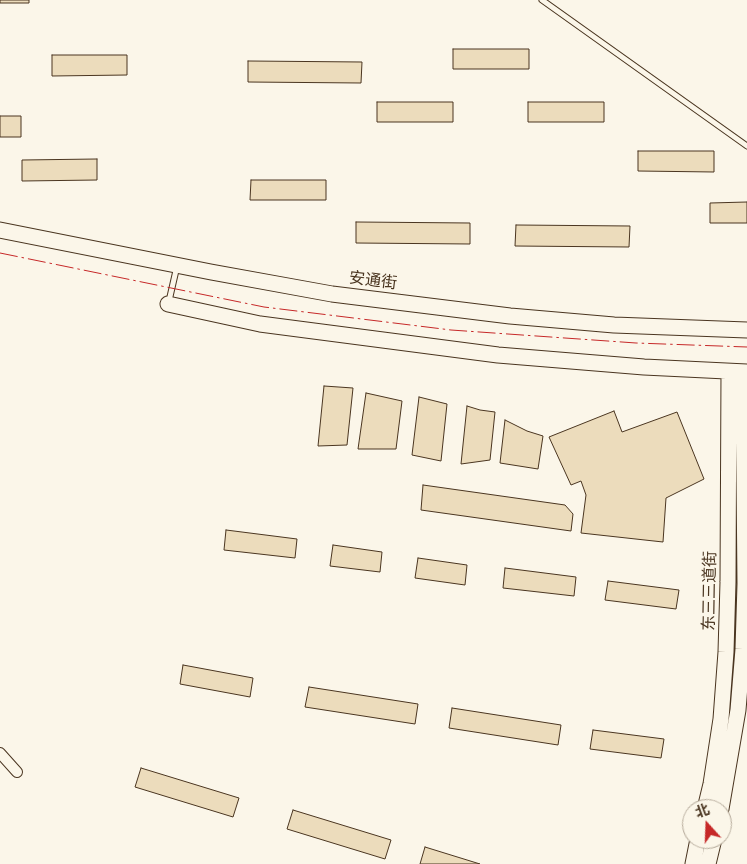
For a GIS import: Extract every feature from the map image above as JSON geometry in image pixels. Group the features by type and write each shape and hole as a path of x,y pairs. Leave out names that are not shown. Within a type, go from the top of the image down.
{"main road":[{"name":"安通街","path":"0,230 177,266 332,294 510,316 614,325 747,330"},
{"path":"168,304 260,324 488,354 574,362 740,372"},
{"name":"东三三道街","path":"707,799 720,719 726,652 740,372"},
{"name":"东三三道街","path":"724,799 738,710 743,649 744,584 740,372"},
{"path":"693,864 696,849"},
{"path":"708,864 712,849"}],"street":[{"path":"0,754 17,772"}],"lane":[{"path":"542,0 747,146"},
{"path":"168,304 177,266"}],"building":[{"path":"0,0 29,0 29,3 0,3"},
{"path":"453,49 529,49 529,69 453,69"},
{"path":"52,55 127,55 127,75 52,76"},
{"path":"248,61 362,62 361,83 248,82"},
{"path":"377,102 453,102 453,122 377,122"},
{"path":"528,102 604,102 604,122 528,122"},
{"path":"0,116 21,116 21,137 0,137"},
{"path":"638,151 714,151 714,172 638,171"},
{"path":"97,159 97,180 22,181 22,160"},
{"path":"251,180 326,180 326,200 250,200"},
{"path":"747,202 747,223 710,223 710,203"},
{"path":"356,222 470,223 470,244 356,243"},
{"path":"516,225 630,226 629,247 515,246"},
{"path":"324,386 353,388 347,445 318,446"},
{"path":"366,393 402,401 396,449 358,449"},
{"path":"419,397 447,404 441,461 412,455"},
{"path":"467,406 495,412 490,460 461,464"},
{"path":"614,411 622,432 677,412 704,479 666,498 663,542 581,533 586,495 581,481 571,485 549,437"},
{"path":"505,420 527,431 543,436 538,469 500,463"},
{"path":"423,485 565,505 573,514 571,531 421,510"},
{"path":"226,530 297,539 295,558 224,550"},
{"path":"333,545 382,552 380,572 330,566"},
{"path":"418,558 467,565 465,585 415,578"},
{"path":"505,568 576,577 574,596 503,588"},
{"path":"608,581 679,590 676,609 605,600"},
{"path":"183,665 253,678 250,697 180,684"},
{"path":"309,687 418,704 415,724 305,707"},
{"path":"452,708 561,725 558,745 449,728"},
{"path":"593,730 664,739 661,758 590,749"},
{"path":"141,768 239,798 233,817 135,787"},
{"path":"293,810 391,840 385,859 287,829"},
{"path":"425,847 480,864 420,864"}],"power":[{"path":"0,253 264,307 451,330 636,343 747,347"}]}
